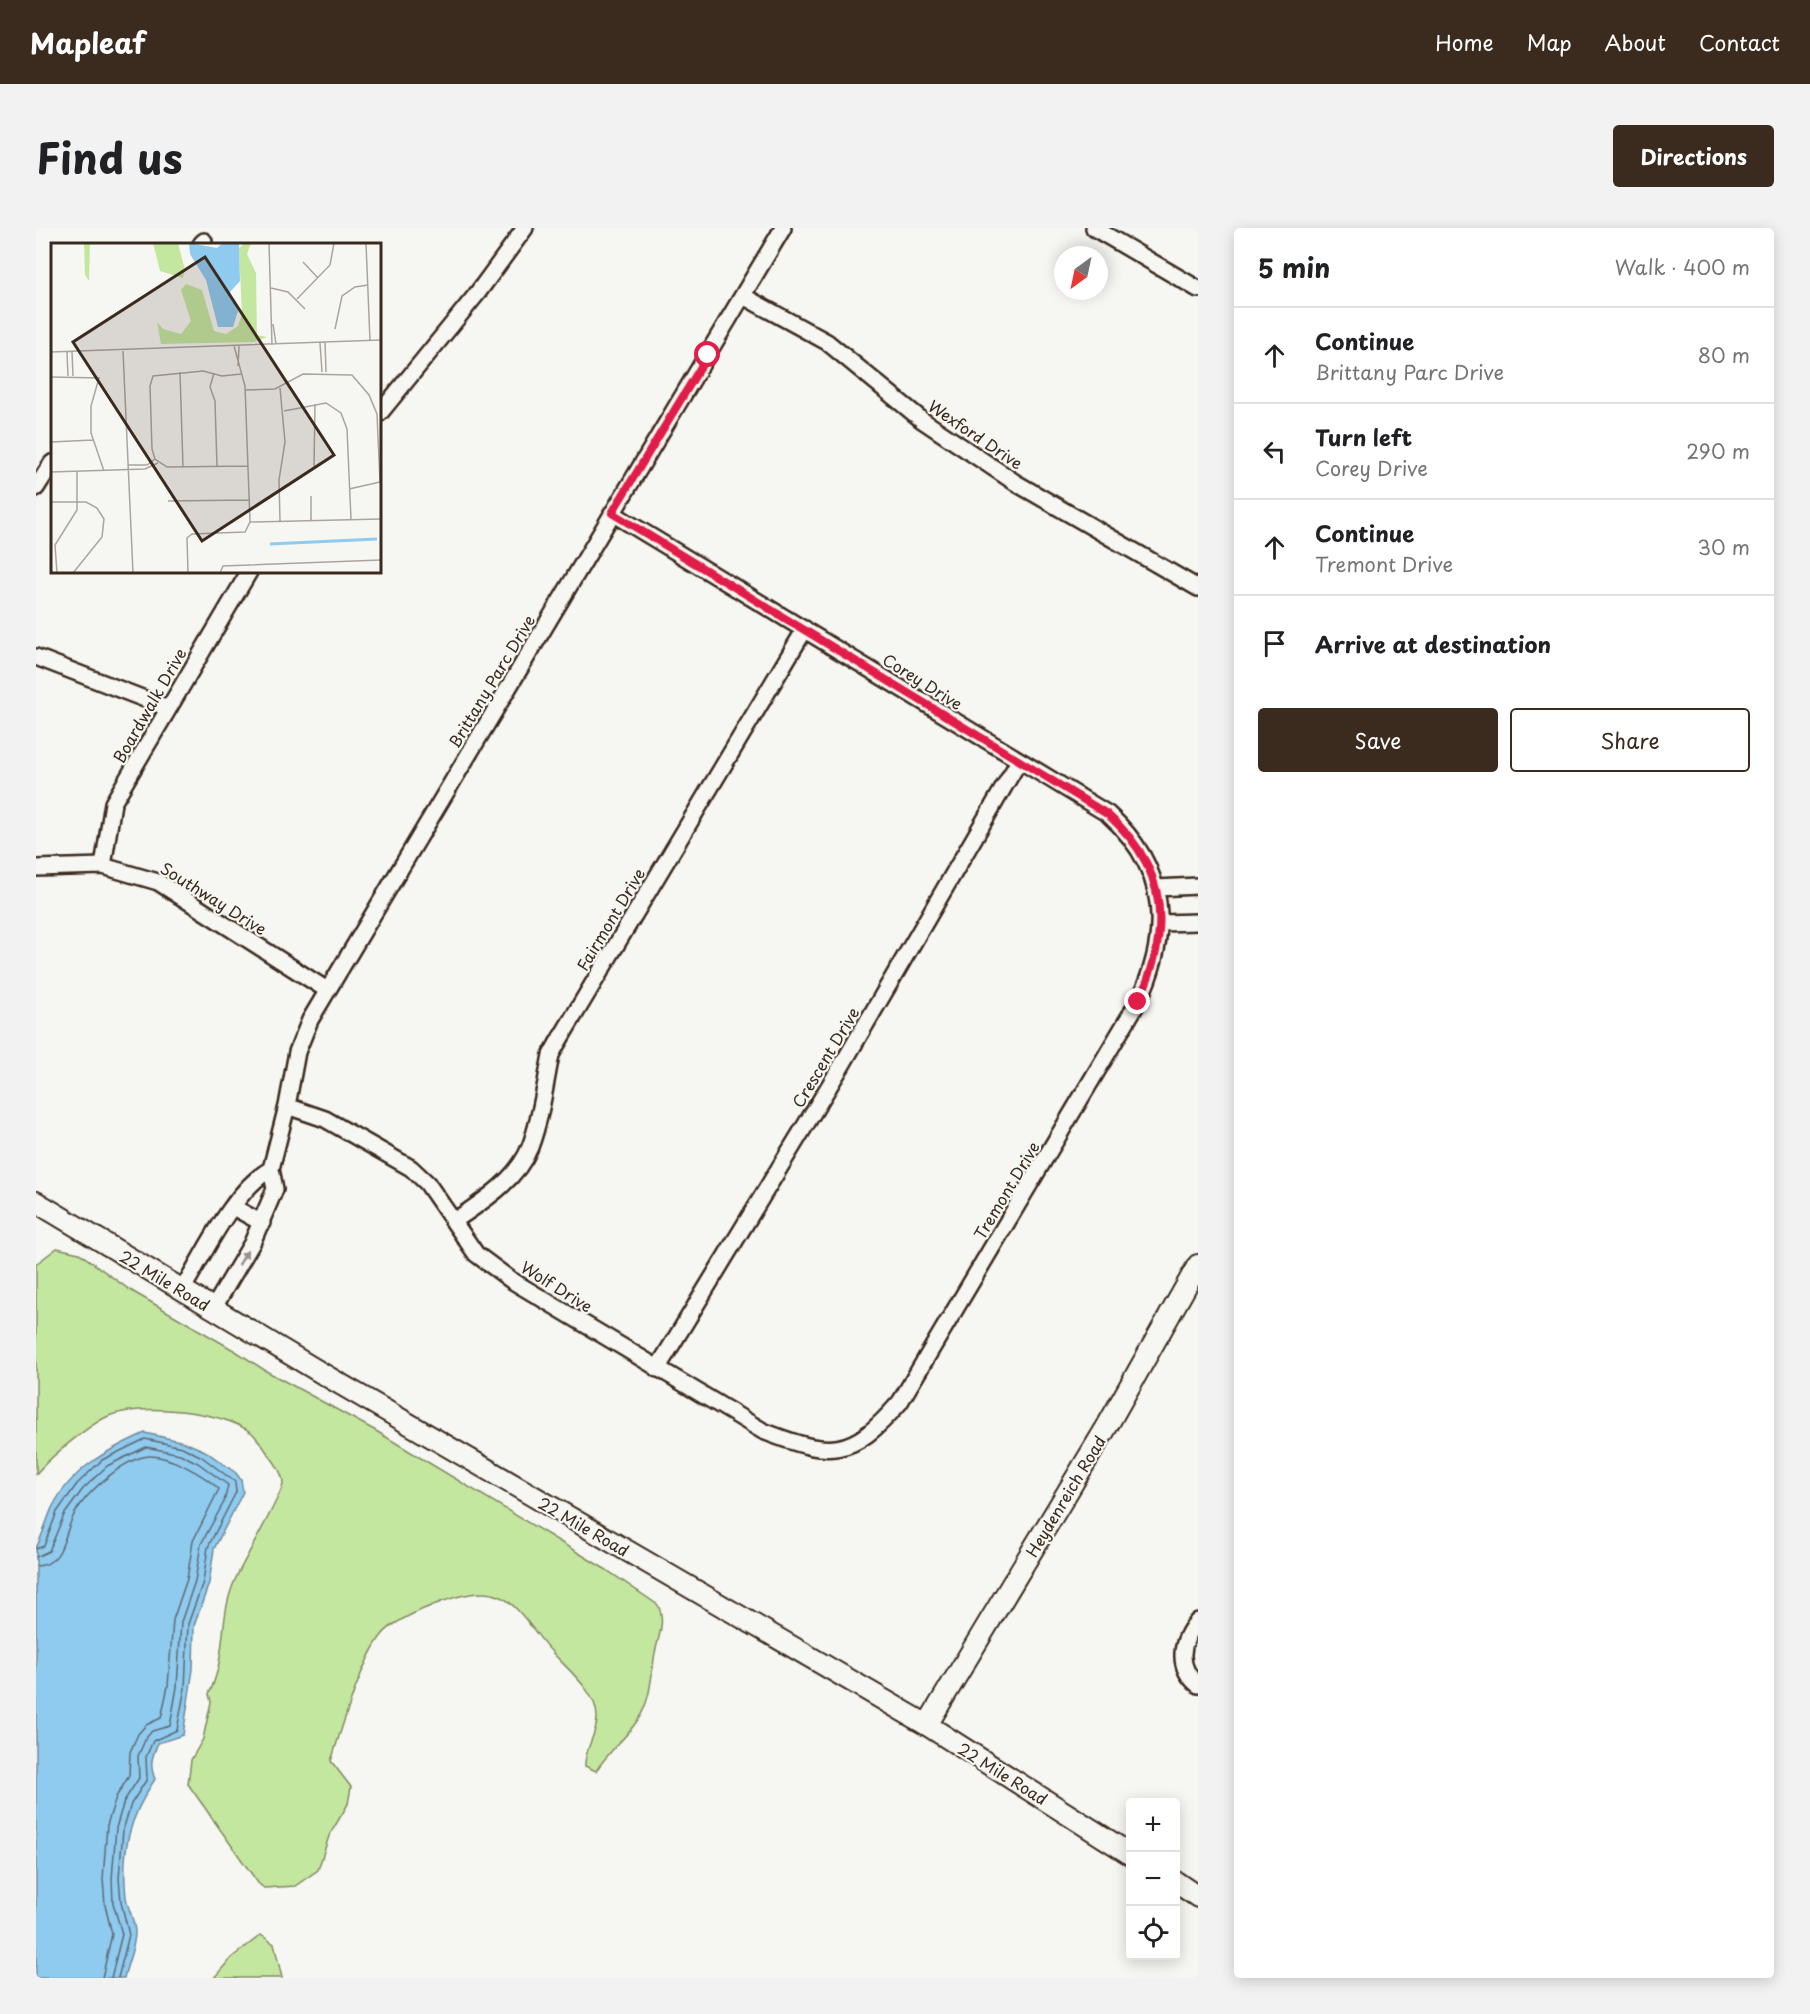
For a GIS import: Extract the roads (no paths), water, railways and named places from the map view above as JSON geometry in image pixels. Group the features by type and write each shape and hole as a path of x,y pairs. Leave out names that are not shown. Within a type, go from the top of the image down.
{"street":[{"path":"381,412 476,295 525,228"},
{"name":"Brittany Parc Drive","path":"213,1309 262,1223 275,1189 271,1169 303,1034 327,990 783,228"},
{"path":"1094,228 1198,289"},
{"name":"Wexford Drive","path":"743,296 827,342 922,420 1016,483 1198,588"},
{"path":"36,488 51,465"},
{"name":"Corey Drive","path":"612,513 1107,814 1122,826 1143,857 1156,888 1161,923"},
{"name":"Boardwalk Drive","path":"103,866 113,803 248,573"},
{"name":"Fairmont Drive","path":"454,1221 494,1192 512,1174 529,1149 551,1055 805,629"},
{"path":"36,657 168,708"},
{"name":"Crescent Drive","path":"657,1369 842,1065 1019,761"},
{"name":"Southway Drive","path":"36,868 103,866 159,882 327,990"},
{"path":"1156,888 1198,886"},
{"path":"1161,923 1198,922"},
{"name":"Tremont Drive","path":"842,1449 858,1442 891,1413 919,1371 1138,1002 1154,962 1161,923"},
{"name":"Wolf Drive","path":"287,1106 325,1119 411,1167 428,1183 454,1221 465,1242 489,1265 657,1369 763,1431 801,1445 842,1449"},
{"path":"182,1290 233,1207 255,1178 271,1169"},
{"name":"22 Mile Road","path":"36,1202 213,1309 927,1725 1128,1852"},
{"path":"233,1207 262,1223"},
{"name":"Heydenreich Road","path":"927,1725 1106,1428 1198,1265"},
{"path":"1198,1621 1185,1640 1183,1663 1198,1685"},
{"path":"1180,1885 1198,1896"}],"water":[{"path":"145,1433 184,1442 205,1451 236,1473 241,1480 243,1492 214,1549 209,1583 194,1626 193,1669 183,1735 158,1743 152,1761 155,1779 139,1807 129,1835 125,1880 126,1897 134,1924 135,1938 124,1978 36,1978 36,1548 52,1508 69,1482 91,1462"}]}
